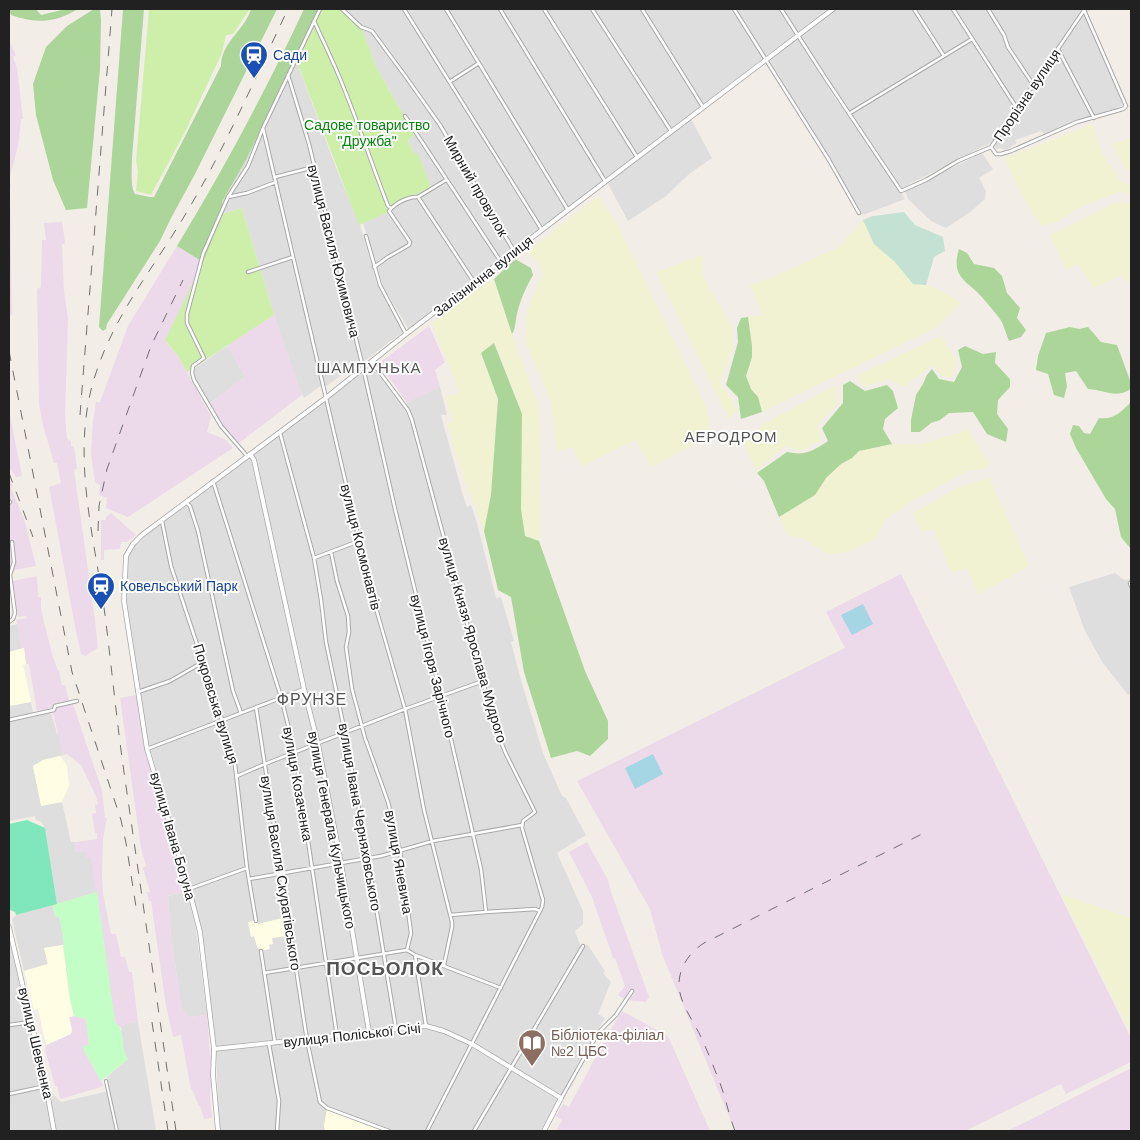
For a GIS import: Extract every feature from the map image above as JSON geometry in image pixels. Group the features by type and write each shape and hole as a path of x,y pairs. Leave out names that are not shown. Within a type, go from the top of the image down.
{"street":[{"path":"248,455 221,426 194,380 193,366 204,358 187,323 187,314 203,254 228,197 248,166 262,128 320,9"},
{"name":"Мирний провулок","path":"342,9 361,27 372,31 406,77 440,125 514,251"},
{"path":"404,9 542,230"},
{"path":"446,9 568,210"},
{"path":"500,9 605,181"},
{"path":"544,9 637,157"},
{"path":"592,9 671,131"},
{"path":"642,9 703,107"},
{"path":"734,9 829,160 858,213"},
{"path":"781,9 850,113 972,39"},
{"name":"Залізнична вулиця","path":"133,544 832,9"},
{"path":"914,9 944,56"},
{"path":"952,9 1018,110"},
{"path":"988,9 1004,35 1008,47 1034,86"},
{"path":"991,147 996,154 1006,153 1070,125 1123,109 1126,106 1084,9"},
{"name":"Прорізна вулиця","path":"850,113 901,191 926,180 967,157 991,147 1018,110 1084,9"},
{"path":"314,21 360,127 367,151 390,208 390,214 410,242 409,245 374,267"},
{"path":"1058,48 1094,118"},
{"path":"450,81 479,64"},
{"name":"вулиця Василя Юхимовича","path":"288,75 309,144 363,369"},
{"path":"405,116 501,262"},
{"name":"вулиця Космонавтів","path":"262,128 371,591 405,709 416,775 450,915 452,928 444,965"},
{"path":"274,177 314,168"},
{"path":"390,208 410,198 418,197 446,180"},
{"path":"228,197 247,193 276,182"},
{"path":"418,197 474,282"},
{"path":"366,236 380,284 406,334"},
{"path":"248,272 293,257"},
{"name":"вулиця Князя Ярослава Мудрого","path":"372,362 408,410 412,420 501,742 534,812 527,817 522,825"},
{"name":"вулиця Ігоря Зарічного","path":"363,369 481,869 486,912"},
{"name":"вулиця Івана Черняховського","path":"279,432 314,558 327,650 345,733 368,858 396,1029"},
{"name":"вулиця Генерала Кульчицького","path":"248,455 254,460 304,689 318,744 341,863 369,1032"},
{"name":"вулиця Козаченка","path":"213,482 281,697 295,753 337,1036"},
{"path":"186,502 190,506 198,531 233,691 241,713"},
{"name":"Покровська вулиця","path":"162,521 171,566 234,756 247,868 256,921"},
{"path":"314,558 360,541"},
{"path":"9,622 15,613 10,575 14,562 12,542"},
{"name":"вулиця Івана Богуна","path":"133,544 126,556 124,601 147,749 201,934 214,1049 214,1087 218,1131"},
{"name":"вулиця Яневича","path":"330,552 348,616 349,632 346,658 352,689 362,726 388,802 400,851 411,933 407,950"},
{"path":"138,692 170,682 203,662"},
{"path":"237,776 405,709 483,681"},
{"path":"147,749 304,689"},
{"path":"9,720 54,710 55,706 77,701"},
{"name":"вулиця Василя Скуратівського","path":"256,707 307,1040 320,1102 323,1106 389,1131"},
{"path":"249,879 368,858 432,841 522,825 543,895 543,904 427,1131"},
{"path":"189,889 247,868"},
{"path":"450,915 535,909 540,911"},
{"name":"вулиця Шевченка","path":"9,927 46,1086 54,1131"},
{"path":"474,1131 583,946"},
{"path":"261,950 275,1043"},
{"path":"264,973 407,950 415,955 501,988"},
{"path":"415,955 426,1026"},
{"path":"544,1131 598,1033 616,1015 632,991"},
{"path":"9,1025 31,1022"},
{"name":"вулиця Поліської Січі","path":"214,1049 426,1026 444,1031 472,1044 511,1070 561,1098"},
{"path":"269,1044 279,1101 277,1131"},
{"path":"106,1081 117,1131"},
{"path":"9,1094 46,1086"}],"shaded area":[{"path":"344,9 828,9 409,330 384,288 363,223 387,213 392,205 431,187 408,141 415,135 377,69 362,30"},
{"path":"833,9 1092,9 1087,13 1102,46 1100,48 1123,105 1109,112 1044,134 1041,131 1015,140 1017,143 1006,150 997,149 990,143 902,188 800,37 800,35"},
{"path":"796,37 835,98 878,157 905,199 863,215 769,59"},
{"path":"9,40 16,55 13,57 17,68 23,119 21,119 18,146 9,180"},
{"path":"295,57 335,165 360,225 377,284 404,331 366,360 357,363 327,386 322,385 304,398 274,315 242,208 223,214 222,202 246,160"},
{"path":"691,119 712,158 689,174 666,196 628,221 607,182"},
{"path":"1093,124 1095,135 1103,154 1120,181 1131,186 1131,193 1119,192 1076,209 1056,223 1042,225 1035,218 1005,158"},
{"path":"1131,138 1131,171 1124,167 1113,144"},
{"path":"982,153 993,169 979,178 986,191 985,199 969,213 946,228 931,221 908,199 905,191"},
{"path":"9,184 11,185 12,315 9,316"},
{"path":"598,196 617,224 707,409 711,436 651,467 636,440 582,466 572,447 557,452 551,401 526,343 526,315 543,273 538,261 527,252"},
{"path":"1116,202 1131,203 1131,285 1121,275 1094,288 1077,264 1067,270 1050,235"},
{"path":"904,212 915,225 943,237 945,251 934,257 926,285 913,284 895,262 874,244 863,220 873,216"},
{"path":"863,220 874,244 895,262 913,284 926,285 942,291 961,303 937,327 762,412 758,397 751,389 746,376 752,357 748,317 763,315 750,284 771,278 839,247"},
{"path":"62,222 65,243 62,245 64,291 68,319 65,416 67,439 71,441 71,446 74,447 77,469 74,470 98,648 85,656 81,654 75,626 49,487 61,483 57,463 54,463 43,425 39,405 37,289 41,287 42,240 46,240 44,223"},
{"path":"177,246 203,262 166,342 178,356 211,416 207,432 226,440 233,448 128,517 106,508 107,498 99,495 100,485 95,482 91,454 96,402 100,402 128,326"},
{"path":"703,255 703,276 731,326 733,348 720,382 737,410 729,419 656,272"},
{"path":"494,279 520,357 538,403 540,450 539,541 525,536 521,509 522,414 495,343 481,353 498,399 491,495 484,531 462,472 447,424 452,422 446,396 460,393 432,323 467,295"},
{"path":"274,315 302,395 239,443 221,426 209,404 245,377 228,346 229,344"},
{"path":"429,326 445,362 435,370 440,387 407,403 379,363"},
{"path":"941,336 956,359 953,378 942,376 933,365 904,387 889,379 864,387 856,376"},
{"path":"228,346 245,377 209,404 194,376 194,369"},
{"path":"372,366 403,406 413,399 440,387 447,415 441,415 462,492 467,507 471,505 477,523 496,598 501,597 514,641 511,642 521,680 543,753 562,796 566,798 586,835 557,853 583,911 583,924 575,931 582,950 587,944 605,971 603,973 611,982 598,1014 605,1018 582,1056 542,1131 219,1131 216,1047 200,922 148,741 125,593 128,555 133,547 150,532 257,449"},
{"path":"836,385 838,404 818,424 822,440 801,451 785,446 756,470 742,440 766,423"},
{"path":"9,410 22,476 16,477 9,467"},
{"path":"968,430 990,465 984,469 967,471 916,499 886,519 875,539 849,552 828,554 803,538 788,535 779,517 815,495 826,478 859,451 892,444 921,444"},
{"path":"9,478 13,486 11,488 25,522 36,566 9,571"},
{"path":"989,478 1029,566 979,594 966,568 952,573 933,529 921,532 913,513 959,487"},
{"path":"111,513 136,535 127,542 121,542 120,549 104,550 104,560 101,560 101,520 106,520 106,517"},
{"path":"1115,573 1124,580 1131,579 1131,693 1128,695 1103,663 1085,631 1069,587"},
{"path":"901,574 1131,1038 1131,1062 1066,1094 1061,1084 965,1131 735,1131 662,954 650,909 577,781 845,648 826,612"},
{"path":"37,576 38,597 41,597 41,609 52,654 62,685 65,685 69,701 74,706 102,790 105,818 107,818 103,839 103,894 111,934 116,934 121,957 125,957 129,972 132,972 138,1022 125,1024 121,1028 115,1022 91,858 86,858 85,851 76,852 75,842 97,839 92,814 96,813 95,805 98,804 96,796 81,765 67,754 63,755 52,708 37,711 29,664 26,664 24,648 22,648 16,620 27,618 26,616 18,617 13,581"},
{"path":"17,624 22,648 9,652 9,626"},
{"path":"24,648 26,664 23,665 31,702 9,706 9,652"},
{"path":"136,695 145,752 163,807 186,892 168,896 171,937 182,1011 186,1011 188,1017 207,1015 210,1055 212,1055 212,1088 210,1088 210,1098 212,1118 204,1119 191,1089 181,1035 173,1037 166,1006 151,901 149,901 147,892 150,892 143,868 146,866 141,848 120,698"},
{"path":"31,702 33,713 9,719 9,706"},
{"path":"50,713 57,734 59,734 63,755 43,760 33,766 41,805 62,802 71,842 75,842 76,852 85,851 91,857 97,892 57,904 46,833 42,822 36,820 35,816 9,821 9,722"},
{"path":"60,756 67,766 69,786 62,802 41,806 33,766 43,760"},
{"path":"587,842 608,880 649,997 646,1002 626,1000 618,995 625,986 615,958 613,959 592,897 569,852"},
{"path":"187,892 196,930 207,1015 188,1017 182,1011 171,937 168,896"},
{"path":"1061,894 1131,918 1131,1033"},
{"path":"53,905 55,917 59,916 63,945 44,948 48,964 24,971 12,919 16,915"},
{"path":"286,917 289,936 272,938 273,944 269,945 270,949 261,951 257,947 254,936 251,937 248,922 258,920 258,924"},
{"path":"9,935 44,1084 9,1093"},
{"path":"63,945 74,1016 69,1017 72,1030 71,1034 46,1045 38,1009 34,1010 24,971 48,964 44,948"},
{"path":"622,1011 668,1036 710,1131 556,1131 562,1120 556,1116 563,1104 569,1107"},
{"path":"74,1016 86,1019 89,1045 84,1051 103,1085 60,1099 45,1049 46,1045 71,1034 69,1017"},
{"path":"138,1022 156,1131 56,1131 50,1095 53,1094 61,1102 109,1091 107,1077 128,1059 124,1054 121,1026"},
{"path":"1131,1068 1131,1131 1007,1131 1034,1118"},
{"path":"45,1088 53,1131 9,1131 9,1096"},
{"path":"327,1108 389,1131 325,1131"}],"green space":[{"path":"9,9 36,9 41,15 66,9 78,9 61,17 37,21 11,15"},
{"path":"94,9 100,9 100,69 87,208 66,210 53,180 36,115 33,84 46,47 67,26"},
{"path":"123,9 144,9 132,158 132,182 135,194 154,197 221,66 225,50 244,23 251,9 277,9 160,241 103,331 99,327"},
{"path":"149,9 249,10 233,34 226,35 222,53 184,134 151,195 136,191 138,171 136,161"},
{"path":"304,9 319,9 246,160 222,202 223,214 203,262 177,246 244,129"},
{"name":"Садове товариство \"Дружба\"","path":"319,9 344,9 362,29 377,69 415,135 408,141 414,153 418,154 431,187 392,205 387,213 359,225 295,57"},
{"path":"242,208 274,315 187,372 178,356 165,340 203,262 223,214"},
{"path":"959,249 967,253 974,264 994,268 1002,276 1007,293 1020,308 1017,318 1026,330 1021,337 1009,341 1000,319 983,298 962,279 957,269"},
{"path":"515,259 531,268 533,275 522,299 512,334 494,279"},
{"path":"748,317 752,357 746,376 751,389 758,397 762,412 741,419 738,397 726,385 738,342 737,328 741,318"},
{"path":"1070,327 1079,329 1088,327 1101,342 1117,345 1131,383 1131,389 1115,394 1088,389 1076,371 1065,373 1067,386 1064,398 1054,395 1048,374 1036,370 1038,356 1046,333"},
{"path":"494,343 522,414 521,509 525,536 539,541 585,671 608,721 608,739 590,756 577,751 551,758 524,672 511,597 498,590 484,531 491,495 498,399 481,353"},
{"path":"965,346 983,354 996,352 995,363 1010,379 1010,387 998,400 997,414 1008,429 1006,442 987,434 973,412 949,413 920,432 911,432 911,420 916,395 927,375 932,369 939,379 954,382 962,367 958,350"},
{"path":"850,381 865,391 887,385 893,391 898,408 885,419 883,429 892,444 859,451 826,478 815,495 779,517 764,481 757,473 787,452 809,452 828,441 822,428 843,403 843,385"},
{"path":"1131,402 1131,549 1121,537 1115,509 1106,499 1076,448 1070,434 1073,425 1079,426 1084,433 1090,434 1099,418 1113,416"},
{"path":"27,820 45,828 57,904 16,915 15,912 10,910 9,904 9,824"},
{"path":"97,892 115,1022 121,1031 125,1054 128,1059 101,1081 84,1051 83,1046 89,1045 86,1019 74,1016 70,999 64,942 59,916 55,917 53,905"}],"water":[{"path":"863,604 873,624 852,635 841,615"},
{"path":"653,754 663,774 635,789 625,768"}],"railway":[{"path":"80,415 112,9"},
{"path":"176,1131 122,759 105,615 87,501 84,443 86,414 92,386 110,338 121,316 202,186 288,9"},
{"path":"98,531 99,506 107,469 151,346 183,280"},
{"path":"9,351 72,672 121,820 137,913"},
{"path":"9,473 33,537"},
{"path":"735,1131 711,1060 681,998 679,984 686,960 704,943 922,834"},
{"path":"152,1022 168,1131"}],"place":[{"name":"Сади","path":"254,79"},
{"name":"Ковельський Парк","path":"101,610"},
{"name":"Бібліотека-філіал №2 ЦБС","path":"532,1067"}],"district":[{"name":"ШАМПУНЬКА","path":"369,367"},
{"name":"АЕРОДРОМ","path":"731,436"},
{"name":"ФРУНЗЕ","path":"312,699"},
{"name":"ПОСЬОЛОК","path":"385,968"}]}
